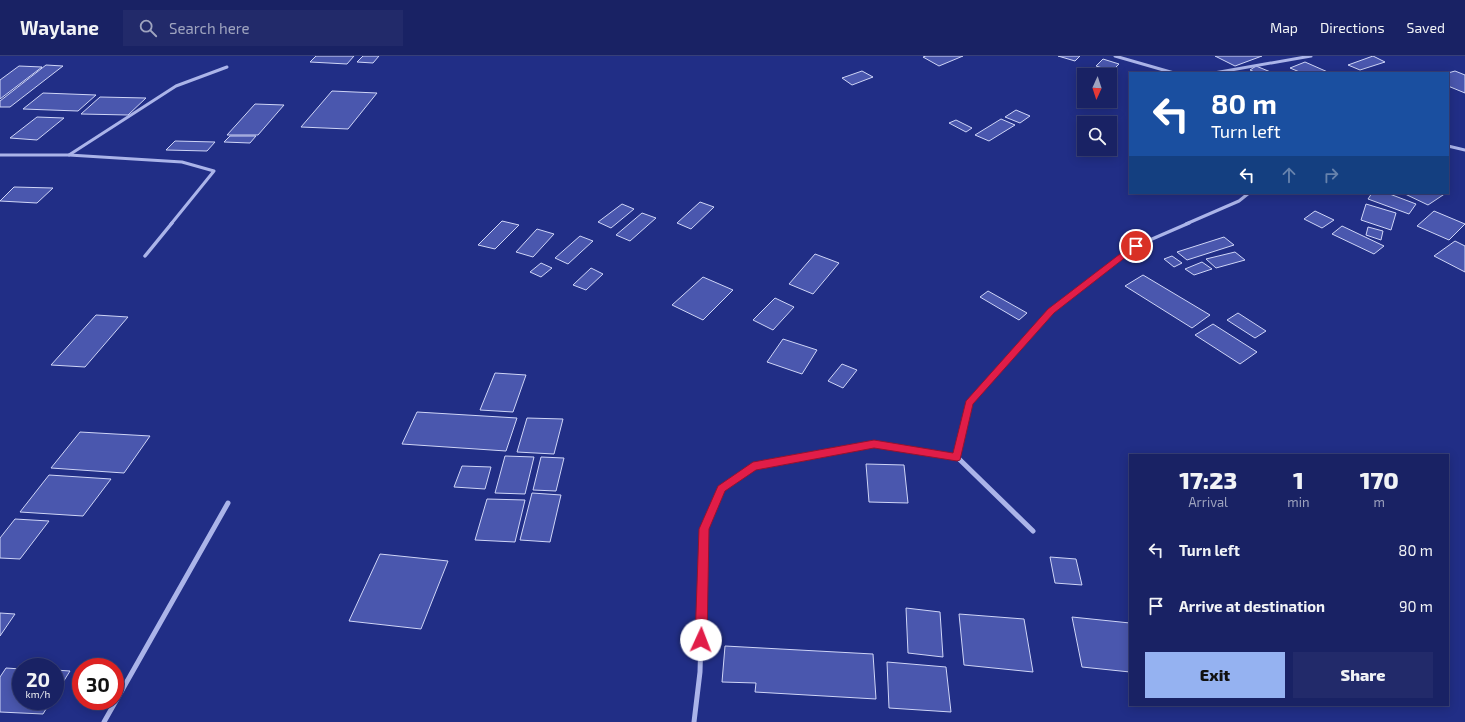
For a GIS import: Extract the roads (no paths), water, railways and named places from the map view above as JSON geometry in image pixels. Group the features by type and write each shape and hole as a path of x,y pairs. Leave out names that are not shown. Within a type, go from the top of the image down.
{"street":[{"path":"1115,56 1171,72"},
{"path":"1220,72 1311,56"},
{"path":"69,155 176,86 227,67"},
{"path":"1449,146 1465,150"},
{"path":"0,155 69,155 182,162 214,171 145,256"},
{"path":"957,457 969,403 1051,311 1136,246 1239,201 1248,194"},
{"path":"694,722 700,672 704,529 722,489 753,466 874,444 957,457 1033,531"},
{"path":"104,722 228,503"}]}
